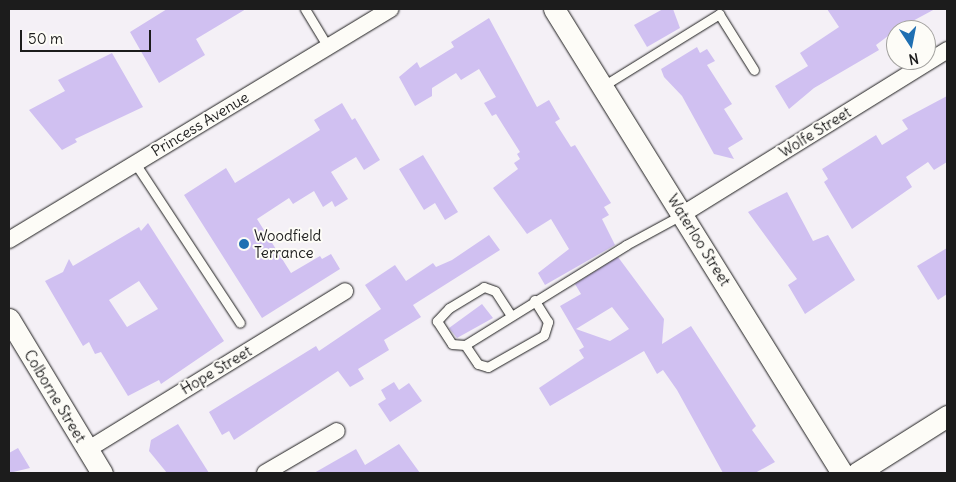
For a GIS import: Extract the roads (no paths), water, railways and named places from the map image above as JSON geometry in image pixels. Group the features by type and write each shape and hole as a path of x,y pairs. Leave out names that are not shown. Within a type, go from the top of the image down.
{"street":[{"name":"Princess Avenue","path":"9,240 391,9"},
{"name":"Waterloo Street","path":"554,9 842,473"},
{"name":"Wolfe Street","path":"683,214 947,50"},
{"name":"Hope Street","path":"87,450 345,291"},
{"name":"Colborne Street","path":"9,319 102,473"},
{"path":"857,473 947,416"},
{"path":"265,473 337,431"}],"lane":[{"path":"305,9 328,47"},
{"path":"602,86 727,9"},
{"path":"719,14 754,70"},
{"path":"135,163 240,323"},
{"path":"510,314 495,291 488,287 449,308 437,321 452,344 465,345 510,314 683,214"},
{"path":"465,345 478,364 488,367 544,335 548,322 534,300"}],"place":[{"name":"Woodfield Terrance","path":"244,244"}]}
